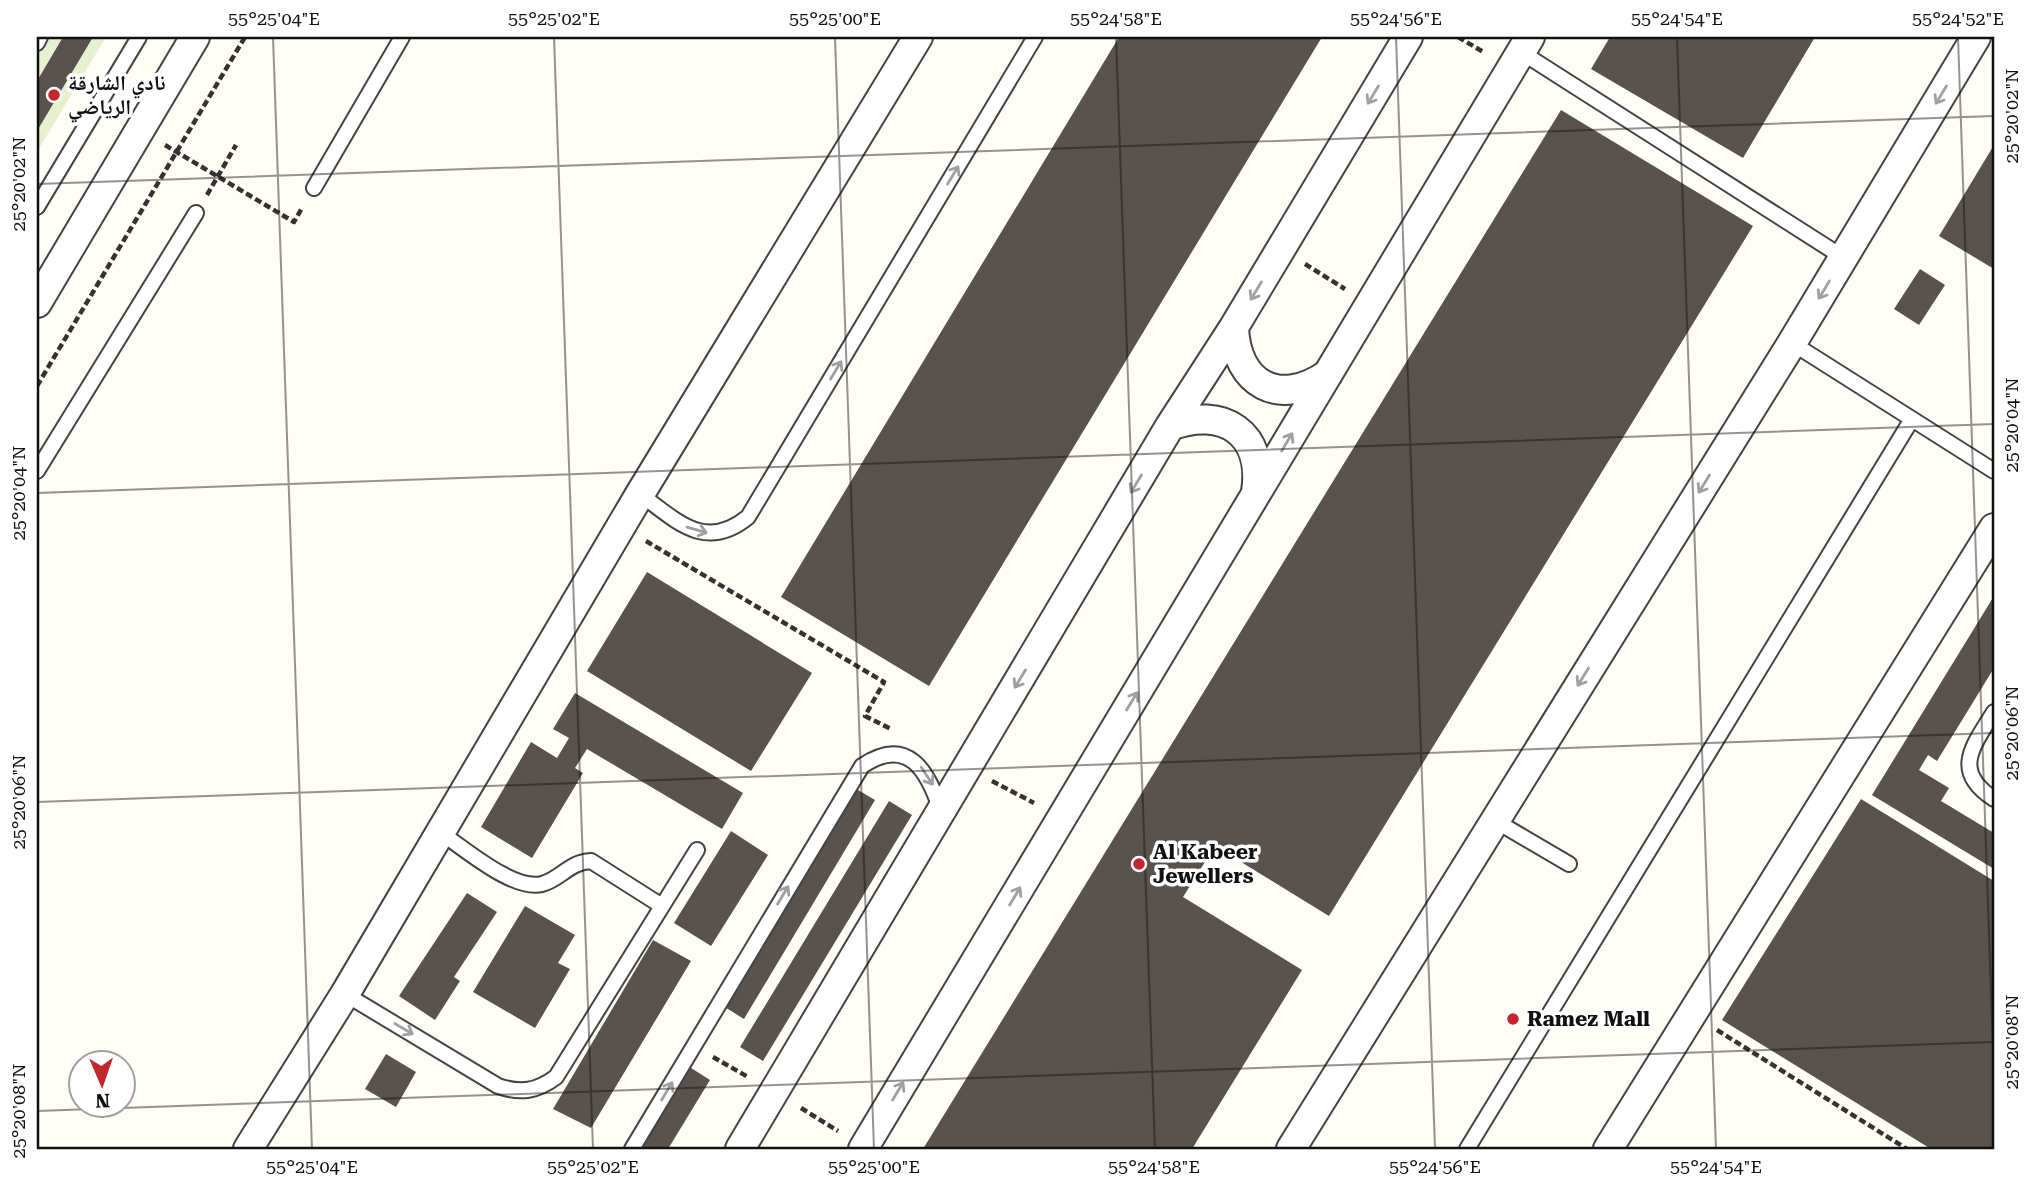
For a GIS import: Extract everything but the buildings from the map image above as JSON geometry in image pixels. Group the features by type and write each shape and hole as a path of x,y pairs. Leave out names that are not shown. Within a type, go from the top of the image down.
{"street":[{"path":"37,303 195,37"},
{"path":"248,1149 345,995 640,494 918,37"},
{"path":"740,1149 1170,426 1234,327 1408,37"},
{"path":"1291,1149 1792,344 1976,37"},
{"path":"863,1149 1525,44"},
{"path":"1234,327 1235,350 1245,370 1263,385 1286,391 1309,387 1328,374"},
{"path":"1170,426 1192,418 1216,419 1238,430 1253,449 1259,472 1256,495"},
{"path":"1608,1149 1994,528"}],"lane":[{"path":"37,43 40,37"},
{"path":"37,207 139,37"},
{"path":"314,188 402,37"},
{"path":"640,494 684,526 701,533 726,531 748,517 1035,37"},
{"path":"1525,44 1844,258"},
{"path":"37,471 196,214"},
{"path":"1792,344 1994,471"},
{"path":"1468,1149 1912,419"},
{"path":"1994,712 1971,749 1968,768 1976,785 1994,799"},
{"path":"632,1149 862,766 877,756 893,754 909,758 928,776 942,813"},
{"path":"1494,820 1569,864"},
{"path":"441,833 518,883 541,884 569,866 591,861 663,906"},
{"path":"345,995 498,1086 513,1091 544,1087 556,1077 697,850"}],"path":[{"path":"37,386 245,37"},
{"path":"140,130 294,222 314,188"},
{"path":"196,214 236,145"},
{"path":"1281,249 1369,304"},
{"path":"621,527 884,682 864,716 899,733"},
{"path":"967,768 1062,817"},
{"path":"1692,1014 1907,1149"}],"green space":[{"name":"نادي الشارقة الرياضي","path":"37,37 106,37 37,152"}],"place":[{"name":"نادي الشارقة الرياضي","path":"54,95"},
{"name":"Al Kabeer Jewellers","path":"1139,864"},
{"name":"Ramez Mall","path":"1513,1019"}]}
